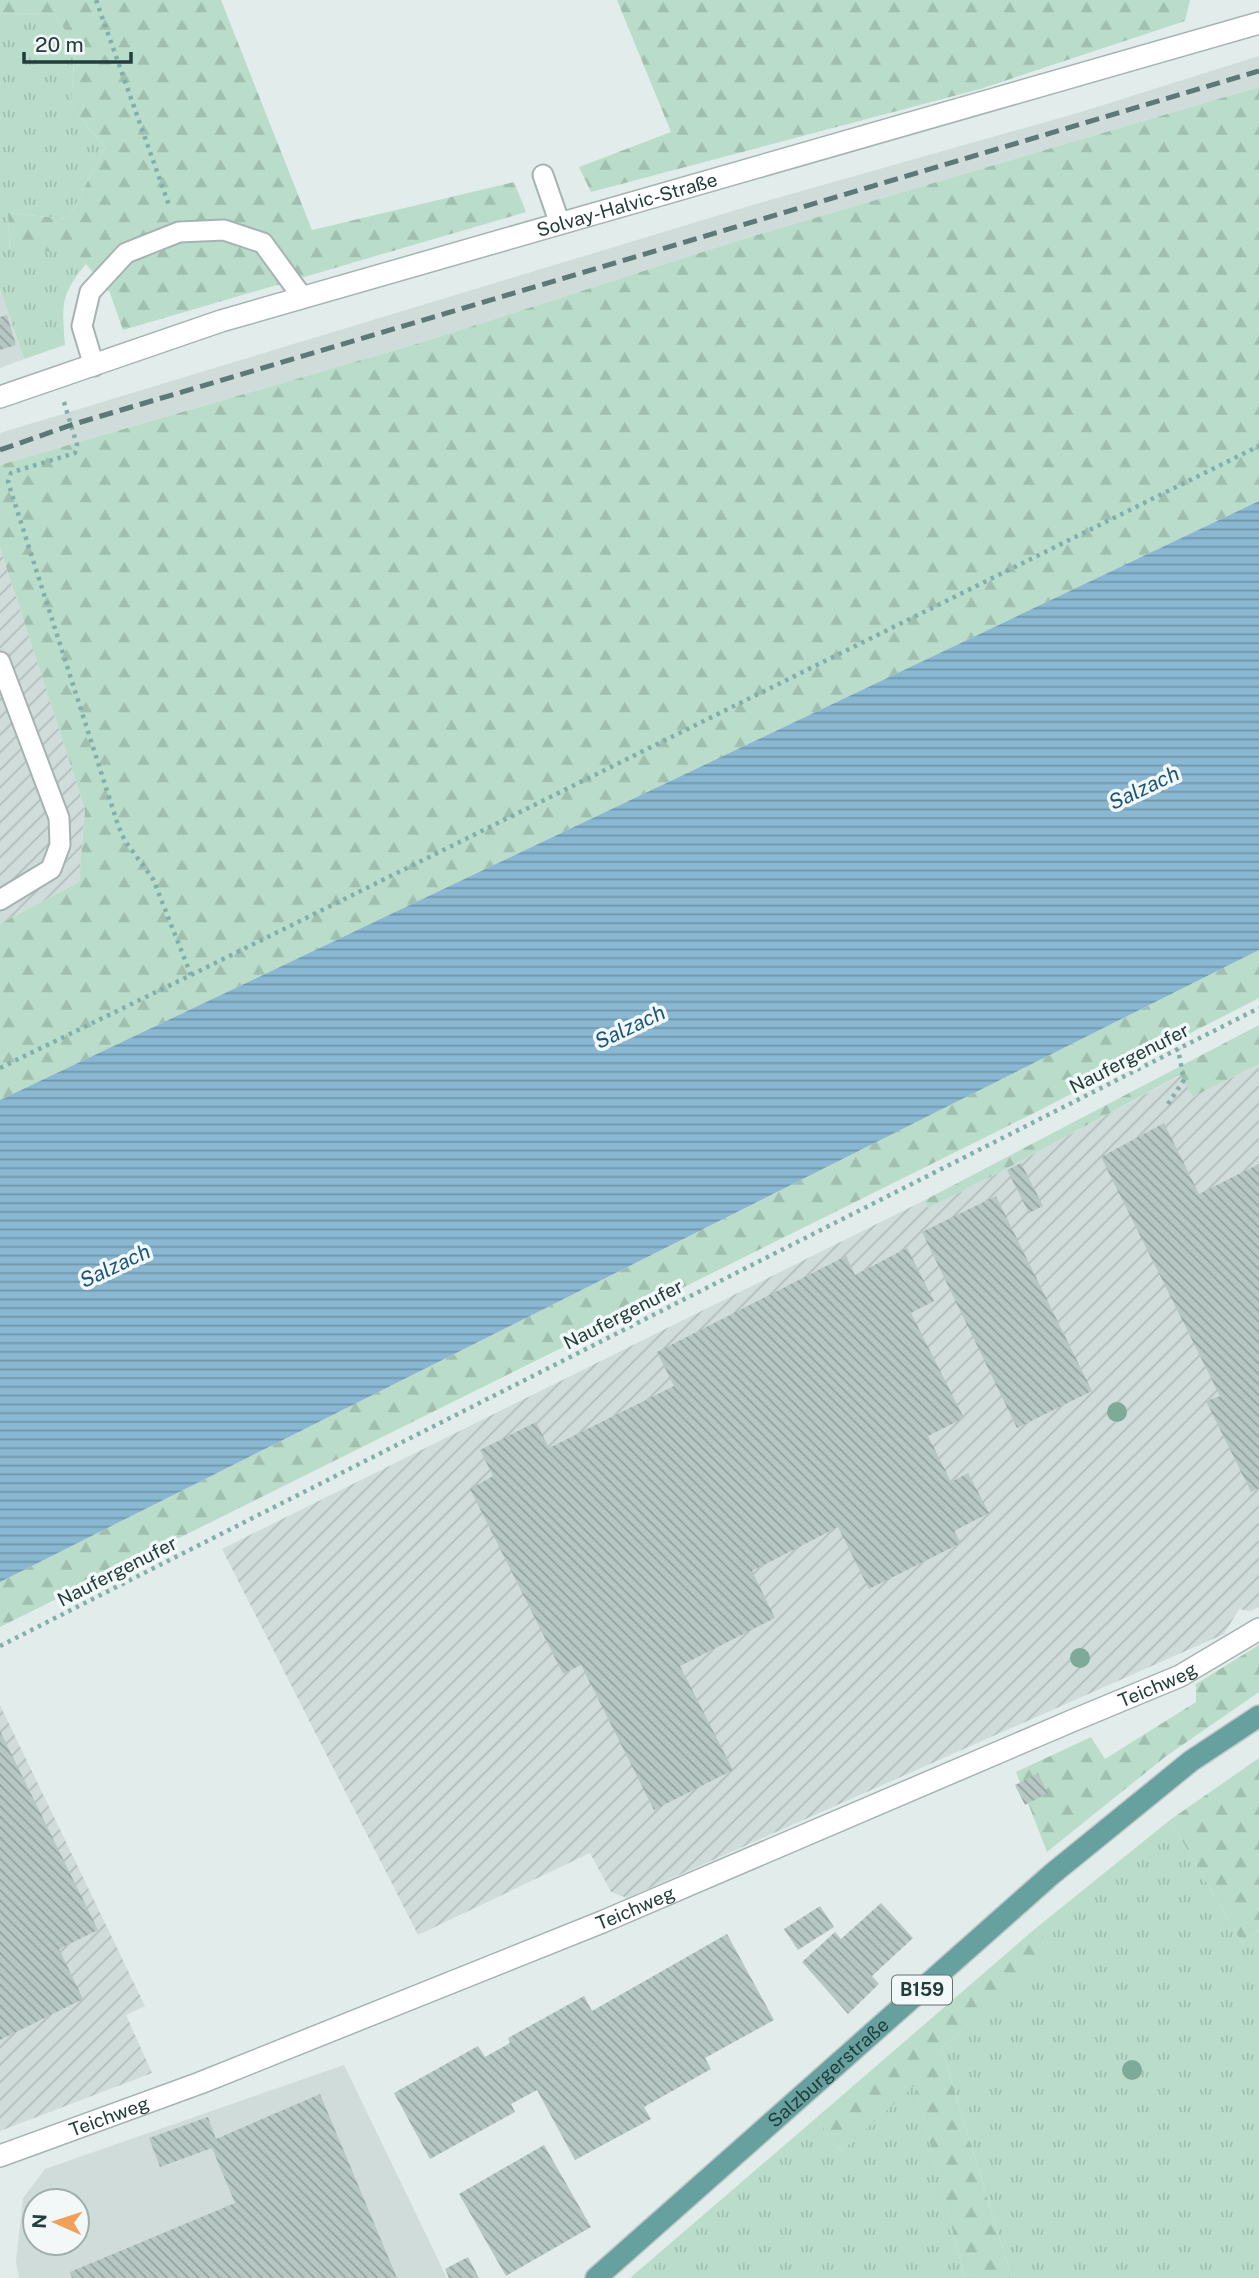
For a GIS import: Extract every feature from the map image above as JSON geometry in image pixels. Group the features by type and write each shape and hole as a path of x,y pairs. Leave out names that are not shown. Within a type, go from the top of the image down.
{"main road":[{"name":"Salzburgerstraße","path":"596,2278 1052,1874 1191,1761 1259,1716"}],"street":[{"name":"Solvay-Halvic-Straße","path":"0,397 222,321 1259,23"},
{"name":"Teichweg","path":"0,2156 200,2083 602,1922 1180,1676 1259,1629"}],"lane":[{"path":"543,175 559,224"},
{"path":"94,366 82,326 90,292 126,253 179,232 224,230 263,243 303,298"},
{"path":"0,662 59,818 60,845 51,869 0,900"}],"path":[{"path":"96,0 179,232"},
{"path":"57,378 77,449 71,456 11,473 8,482 118,825 125,841 153,879 191,975"},
{"path":"0,1068 1259,446"},
{"name":"Naufergenufer","path":"0,1646 1259,1008"},
{"path":"1168,1104 1184,1080 1178,1049"}],"shaded area":[{"path":"1259,56 1259,87 743,239 423,342 0,465 0,433 756,204 1081,112"},
{"path":"0,288 24,359 0,368"},
{"path":"0,548 85,809 79,882 0,924"},
{"path":"1259,1064 1259,1607 1250,1611 1239,1609 1224,1634 627,1898 611,1892 590,1853 418,1935 222,1549 925,1200 928,1208 1181,1075 1193,1097"},
{"path":"0,1705 145,2006 126,2015 152,2073 0,2131"},
{"path":"344,2065 447,2278 19,2278 16,2262 21,2216 21,2257 91,2257 91,2187 31,2187 45,2169"}],"green space":[{"path":"0,0 221,0 312,230 514,182 526,212 123,330 110,293 76,252 10,251 8,213 68,219 105,148 71,106 75,45 54,14 0,13"},
{"path":"617,0 1190,0 1185,21 980,89 591,192 579,167 671,132"},
{"path":"0,13 54,14 75,45 71,106 105,148 68,219 8,213 10,251 76,251 86,264 67,293 63,310 65,345 24,359 0,288"},
{"path":"1259,87 1259,501 0,1100 0,924 79,882 85,809 0,548 0,465 423,342 743,239"},
{"path":"1259,950 1259,998 1036,1112 0,1627 0,1582"},
{"path":"1259,1025 1259,1064 1193,1097 1180,1075 928,1208 925,1200"},
{"path":"1259,1645 1259,1692 1165,1757 1047,1852 1016,1772 1091,1737 1105,1759 1196,1702 1196,1684"},
{"path":"1259,1758 1259,1930 1242,1943 1170,1820"},
{"path":"1170,1820 1242,1943 1259,1930 1259,2278 1012,2278 941,2048 1054,1951 1036,1928"},
{"path":"1036,1928 1055,1951 941,2048 1012,2278 965,2278 915,2085 841,2151 816,2118"},
{"path":"915,2084 965,2278 630,2278 816,2118 841,2151"}],"water":[{"name":"Salzach","path":"1259,501 1259,950 0,1582 0,1100"}],"building":[{"path":"7,315 16,345 0,350 0,317"},
{"path":"1164,1123 1199,1194 1259,1164 1259,1488 1251,1492 1206,1401 1220,1396 1101,1157"},
{"path":"1021,1163 1043,1206 1029,1213 1007,1170"},
{"path":"996,1196 1092,1391 1017,1428 922,1232"},
{"path":"907,1248 934,1301 911,1313 964,1418 928,1436 951,1482 968,1473 989,1513 954,1531 961,1543 869,1589 838,1527 752,1571 775,1618 680,1666 733,1770 654,1810 581,1665 563,1674 470,1489 493,1476 480,1450 536,1422 549,1448 674,1386 657,1352 846,1256 855,1275"},
{"path":"0,1731 98,1930 59,1949 83,1999 0,2040"},
{"path":"1038,1773 1048,1793 1025,1805 1015,1785"},
{"path":"881,1903 913,1938 872,1976 879,1984 848,2014 802,1962 835,1932 841,1939"},
{"path":"820,1906 834,1927 798,1950 784,1929"},
{"path":"727,1934 774,2020 705,2058 711,2069 644,2107 651,2119 575,2160 537,2090 511,2104 515,2112 430,2159 394,2093 478,2046 485,2057 510,2043 508,2038 584,1996 592,2011"},
{"path":"320,2094 397,2278 72,2278 70,2272 235,2203 212,2148 160,2167 149,2138 208,2117 216,2139"},
{"path":"544,2145 591,2227 506,2276 459,2194"},
{"path":"468,2257 479,2278 449,2278 445,2269"}],"railway":[{"path":"0,450 71,425 1259,71"}]}
